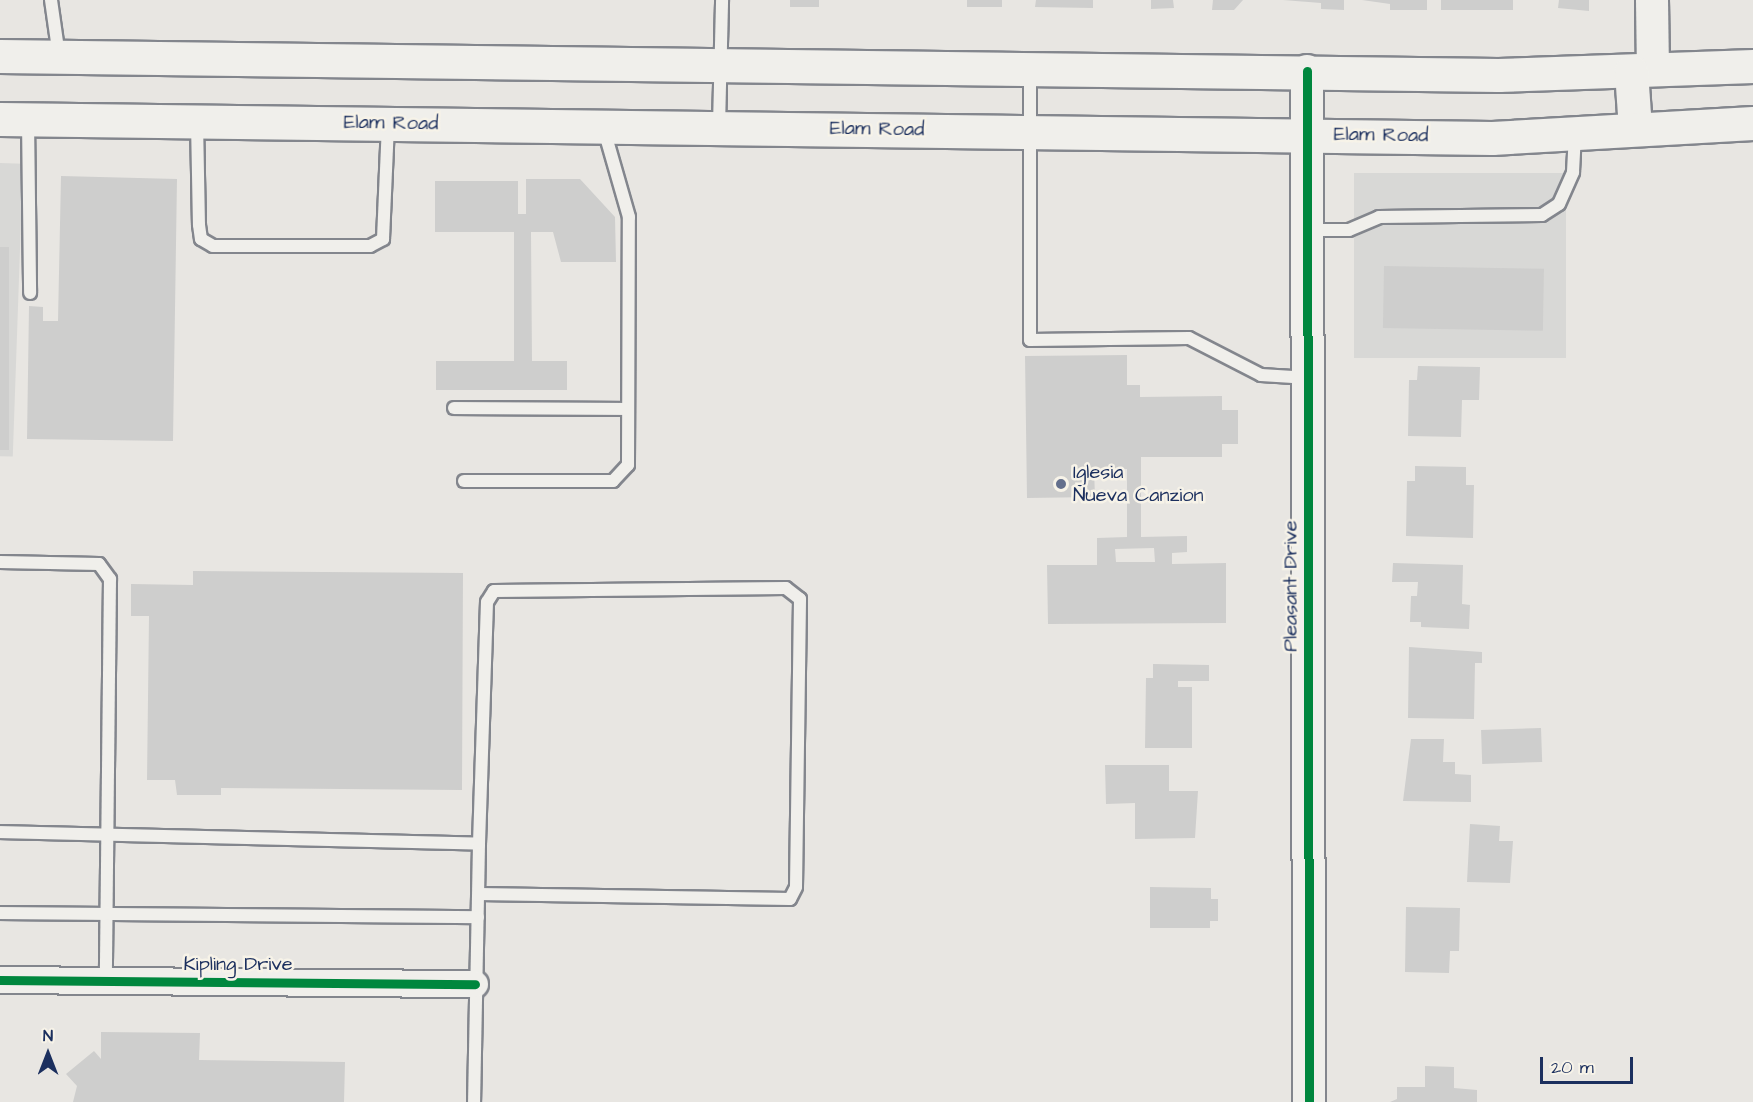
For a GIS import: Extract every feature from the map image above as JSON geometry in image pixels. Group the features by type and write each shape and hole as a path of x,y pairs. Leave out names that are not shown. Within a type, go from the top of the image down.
{"main road":[{"path":"0,56 1498,75 1753,66"},
{"path":"1635,128 1642,71"},
{"name":"Elam Road","path":"14,119 1492,138 1575,131 1753,123"}],"street":[{"path":"1642,71 1652,0"},
{"name":"Pleasant Drive","path":"1307,71 1309,1102"},
{"name":"Kipling Drive","path":"0,980 475,984"}],"lane":[{"path":"51,0 59,57"},
{"path":"719,127 718,64 722,0"},
{"path":"1030,68 1032,131 1030,340 1189,338 1261,375 1309,378"},
{"path":"14,119 30,293"},
{"path":"197,121 199,225 201,238 213,246 370,246 383,238 387,123"},
{"path":"464,481 613,481 628,465 629,216 602,126"},
{"path":"1308,230 1349,230 1378,216 1542,216 1559,204 1573,172 1575,131"},
{"path":"454,408 628,409"},
{"path":"0,562 99,564 110,579 106,980"},
{"path":"474,1102 475,984 487,602 494,591 786,588 800,599 796,886 790,899 479,894"},
{"path":"0,832 479,844"},
{"path":"0,913 478,917"}],"shaded area":[{"path":"0,163 23,164 13,457 0,456"},
{"path":"1354,173 1566,173 1566,358 1354,358"}],"building":[{"path":"790,0 819,0 819,7 790,7"},
{"path":"967,0 1002,0 1002,7 967,7"},
{"path":"1036,0 1093,0 1093,8 1035,7"},
{"path":"1151,0 1173,0 1174,8 1151,9"},
{"path":"1213,0 1243,0 1234,10 1212,10"},
{"path":"1283,0 1344,0 1344,10 1321,9 1321,3"},
{"path":"1362,0 1427,0 1427,10 1390,10 1390,4"},
{"path":"1441,0 1513,0 1513,10 1441,10"},
{"path":"1559,0 1589,0 1589,11 1558,8"},
{"path":"61,176 177,179 173,441 27,439 29,306 43,307 43,321 58,321"},
{"path":"526,179 580,179 615,217 616,262 561,262 553,232 531,232 532,361 567,361 567,390 436,390 436,361 514,361 514,232 435,232 435,181 518,181 518,214 526,214"},
{"path":"0,247 9,247 9,450 0,450"},
{"path":"1384,266 1544,269 1543,331 1383,328"},
{"name":"Iglesia Nueva Canzion","path":"1127,355 1127,385 1140,385 1140,397 1222,396 1222,410 1238,410 1238,444 1222,444 1222,457 1141,457 1141,537 1187,536 1187,552 1172,553 1172,564 1226,563 1226,623 1048,624 1047,565 1097,565 1097,538 1127,537 1127,469 1094,470 1095,497 1027,498 1025,356","holes":["1154,548 1155,562 1116,562 1115,549"]},
{"path":"1418,366 1480,367 1479,400 1462,400 1461,437 1408,436 1409,380 1417,380"},
{"path":"1415,466 1466,467 1466,485 1474,485 1473,538 1406,536 1407,481 1415,481"},
{"path":"1393,563 1463,565 1462,604 1470,605 1469,629 1421,627 1421,622 1410,622 1411,596 1417,596 1418,582 1392,582"},
{"path":"193,571 463,573 462,790 221,788 221,795 177,795 175,780 147,780 149,616 131,616 131,584 193,585"},
{"path":"1409,647 1482,652 1482,663 1475,663 1474,719 1408,718"},
{"path":"1153,664 1209,665 1209,681 1178,681 1178,687 1192,687 1192,748 1145,748 1146,678 1153,678"},
{"path":"1541,728 1542,762 1482,764 1481,730"},
{"path":"1411,739 1444,739 1443,762 1455,762 1455,774 1471,775 1471,802 1403,801"},
{"path":"1105,765 1169,765 1169,791 1198,791 1195,838 1135,839 1135,803 1106,804"},
{"path":"1470,824 1500,826 1499,841 1513,841 1510,883 1467,882"},
{"path":"1150,887 1211,888 1211,899 1218,899 1218,921 1210,921 1210,928 1150,928"},
{"path":"1406,907 1460,908 1459,951 1450,951 1449,973 1405,972"},
{"path":"101,1032 200,1033 199,1060 345,1062 344,1102 73,1102 77,1086 66,1074 94,1051 101,1059"},
{"path":"1425,1066 1454,1067 1454,1088 1477,1090 1477,1102 1390,1102 1397,1099 1397,1087 1425,1087"}],"cycle path":[{"path":"1307,71 1309,1102"},
{"path":"0,980 475,984"}],"place":[{"name":"Iglesia Nueva Canzion","path":"1061,484"}]}
